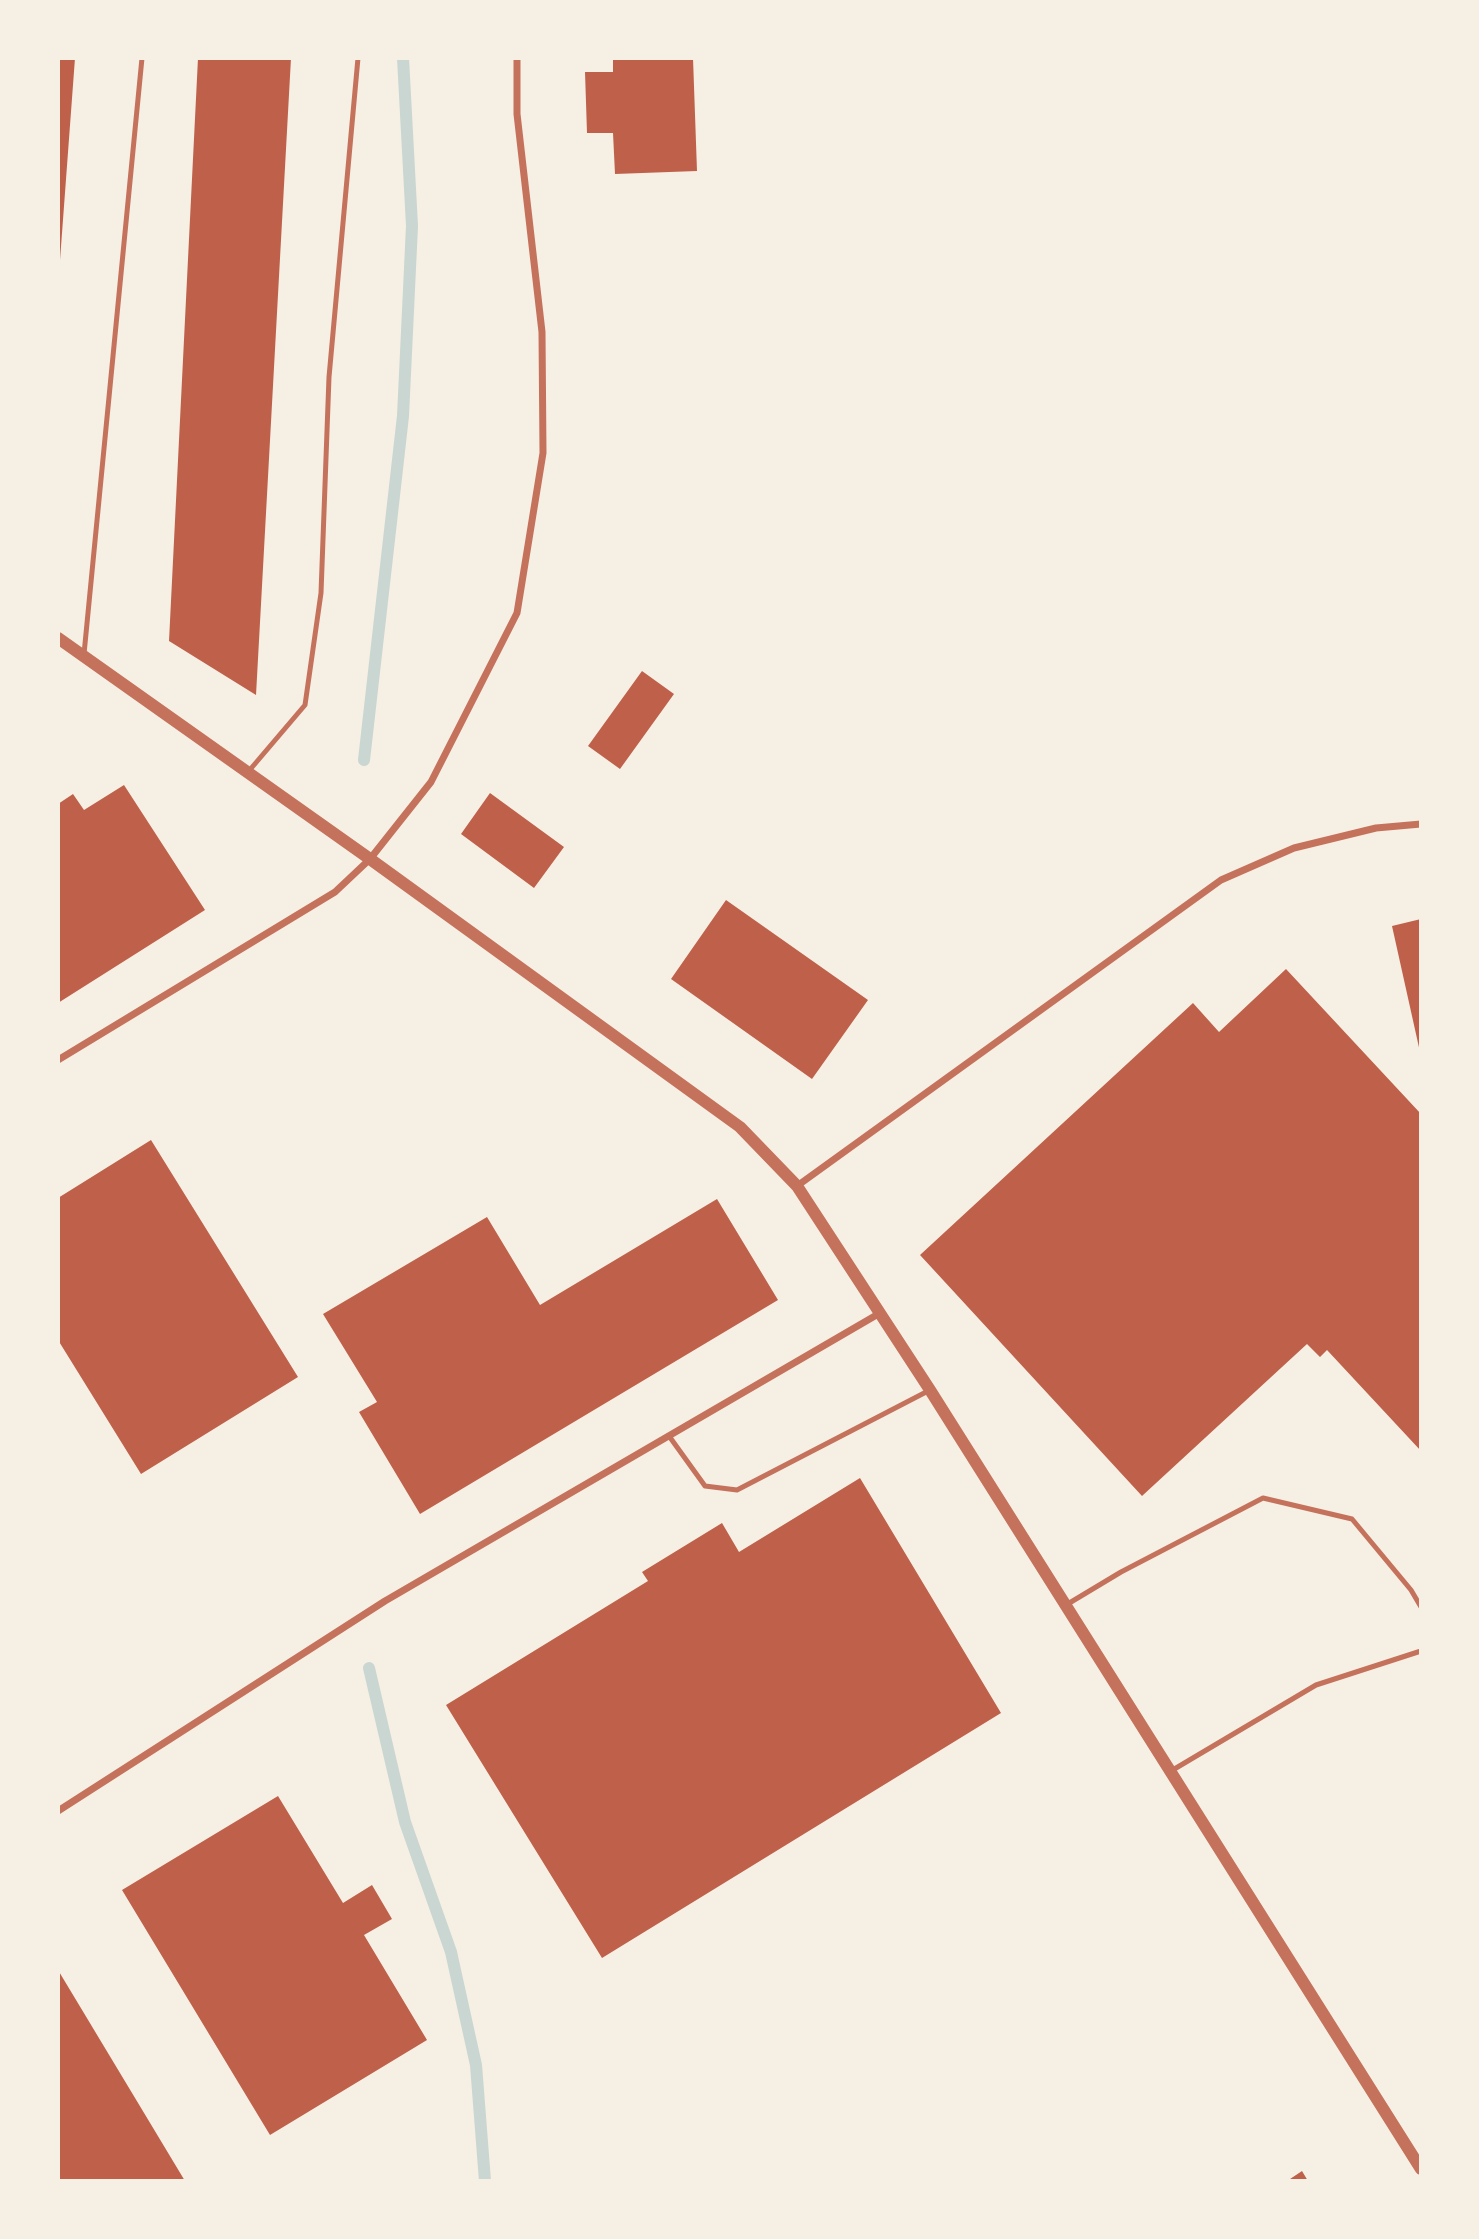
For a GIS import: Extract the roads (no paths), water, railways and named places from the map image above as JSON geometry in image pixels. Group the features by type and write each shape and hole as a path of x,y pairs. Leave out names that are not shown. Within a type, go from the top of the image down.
{"street":[{"path":"58,1060 335,892 370,859 431,782 517,613 543,453 542,332 517,114 517,58"},
{"path":"58,638 370,859 740,1127 797,1186 881,1312 1421,2169"},
{"path":"797,1186 1221,880 1294,848 1376,828 1421,824"},
{"path":"58,1811 385,1601 881,1312"}],"lane":[{"path":"83,656 142,58"},
{"path":"248,772 305,705 321,593 329,377 358,58"},
{"path":"669,1436 705,1486 737,1490 930,1390"},
{"path":"1066,1605 1122,1572 1263,1498 1352,1520 1411,1590 1421,1607"},
{"path":"1171,1771 1316,1685 1421,1651"}],"waterway":[{"path":"364,760 403,416 412,226 403,58"},
{"path":"369,1668 405,1822 451,1952 476,2065 485,2181"}]}
